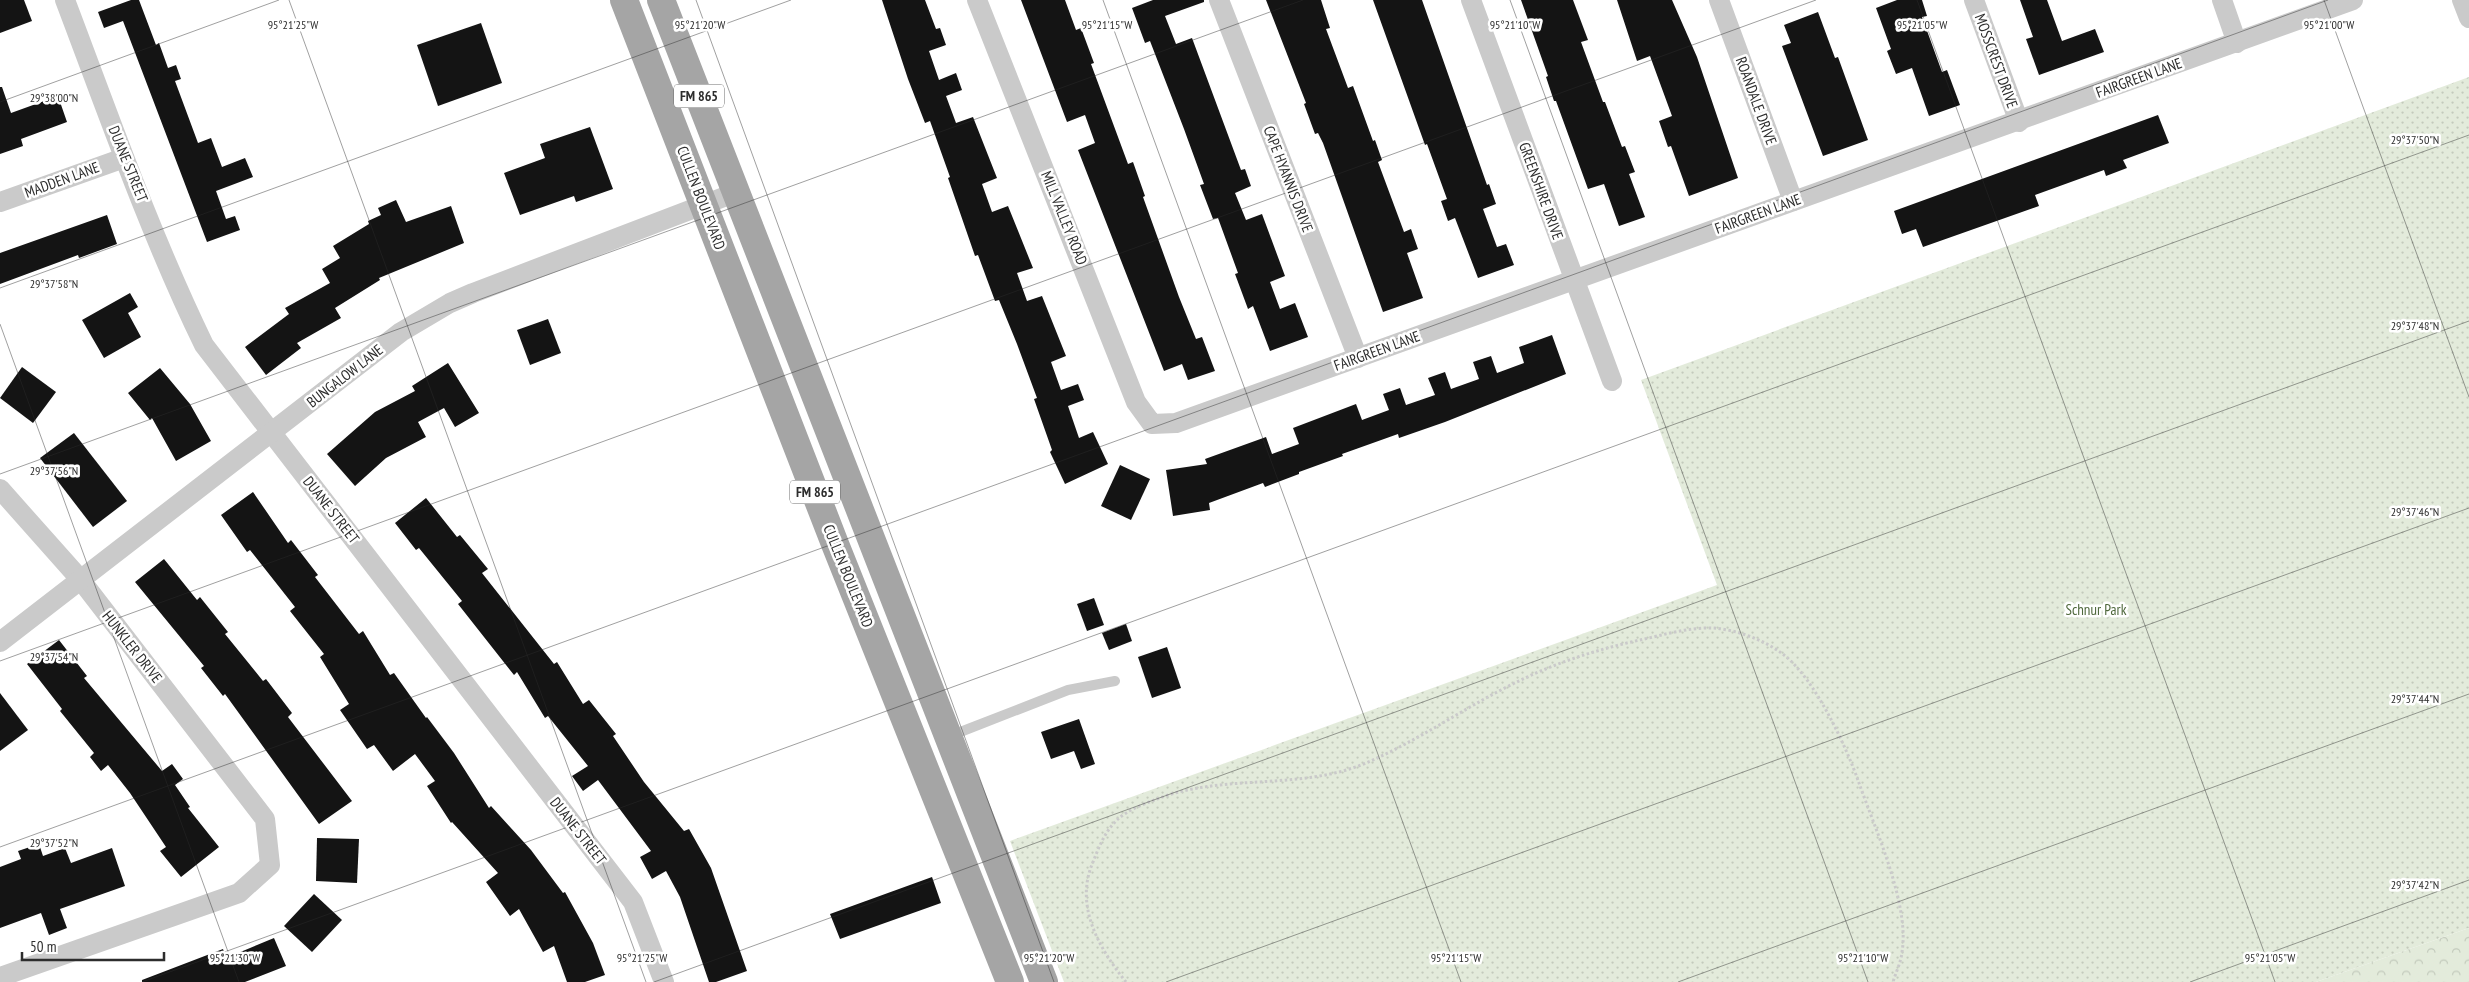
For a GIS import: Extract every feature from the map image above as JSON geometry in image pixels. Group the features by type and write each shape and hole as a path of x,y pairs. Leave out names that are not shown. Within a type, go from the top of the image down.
{"main road":[{"name":"CULLEN BOULEVARD","path":"624,0 835,544 1010,982"},
{"name":"FM 865","path":"661,0 1044,982"},
{"path":"835,544 870,532"},
{"path":"969,880 1000,867"}],"street":[{"name":"DUANE STREET","path":"65,0 124,158 204,345 633,902 664,982"},
{"name":"MILL VALLEY ROAD","path":"977,0 1136,402 1152,424 1162,424"},
{"name":"CAPE HYANNIS DRIVE","path":"1219,0 1358,358"},
{"name":"GREENSHIRE DRIVE","path":"1472,0 1612,382"},
{"name":"ROANDALE DRIVE","path":"1719,0 1793,201"},
{"name":"MOSSCREST DRIVE","path":"1974,0 2019,122"},
{"path":"2222,0 2237,43"},
{"name":"FAIRGREEN LANE","path":"1162,424 1176,423 1793,201 2019,122 2353,0"},
{"path":"2462,0 2469,18"},
{"name":"MADDEN LANE","path":"0,202 124,158"},
{"name":"BUNGALOW LANE","path":"0,642 272,434 401,332 450,303 737,192"},
{"name":"HUNKLER DRIVE","path":"0,489 80,579 265,819 270,865 239,893 0,977"}],"lane":[{"path":"949,736 1068,690 1116,681"}],"path":[{"path":"1126,982 1105,955 1093,929 1086,906 1085,888 1090,867 1103,838 1118,819 1142,805 1174,793 1209,785 1304,777 1338,772 1363,765 1521,679 1562,662 1679,631 1712,628 1736,632 1784,655 1804,677 1829,716 1854,766 1894,883 1903,926 1902,953 1892,982"}],"green space":[{"name":"Schnur Park","path":"2469,77 2469,928 2316,982 1064,982 1010,841 1717,585 1641,380"},
{"path":"2469,928 2469,982 2316,982"}],"building":[{"path":"0,0 24,0 32,21 0,33"},
{"path":"131,0 139,0 156,45 159,43 168,68 176,65 181,79 175,81 198,143 211,138 222,167 245,158 253,177 216,191 226,219 235,216 240,230 207,242 123,21 104,28 98,12"},
{"path":"882,0 925,0 936,29 940,28 946,45 929,51 939,80 956,73 962,90 946,96 956,123 973,117 997,178 982,184 992,212 1008,206 1033,268 1017,273 1027,301 1042,296 1066,356 1051,362 1061,390 1078,384 1084,400 1068,406 1079,438 1093,432 1108,464 1065,484 1050,452 1052,450 1034,399 1037,398 1017,344 999,300 995,301 978,255 975,256 930,121 925,123 908,79"},
{"path":"1021,0 1065,0 1076,30 1081,28 1094,63 1091,64 1128,164 1133,162 1145,196 1143,197 1179,297 1196,339 1202,337 1215,371 1188,380 1182,364 1164,371 1078,150 1095,143 1085,115 1067,122"},
{"path":"1153,0 1204,0 1204,2 1165,16 1176,44 1192,38 1241,170 1245,169 1251,186 1235,193 1246,220 1262,214 1285,276 1270,282 1280,309 1295,303 1308,337 1270,351 1253,306 1248,309 1235,274 1238,273 1218,218 1213,219 1200,185 1204,184 1184,129 1150,41 1145,43 1132,8"},
{"path":"1266,0 1321,0 1330,28 1326,29 1348,88 1353,86 1373,141 1375,140 1382,160 1378,162 1404,232 1411,229 1418,249 1407,253 1423,298 1383,312 1323,143 1318,133 1315,134 1304,104 1306,103"},
{"path":"1373,0 1422,0 1487,185 1489,184 1496,204 1483,209 1497,247 1506,244 1514,265 1478,278 1455,218 1448,221 1441,201 1447,199 1427,144 1425,145"},
{"path":"1521,0 1573,0 1588,40 1581,42 1603,102 1605,102 1622,147 1625,146 1635,172 1629,174 1645,217 1619,226 1604,184 1588,189 1556,101 1554,101 1546,77 1548,76"},
{"path":"1617,0 1672,0 1697,57 1738,178 1689,196 1671,146 1668,147 1659,121 1672,116 1650,56 1637,61"},
{"path":"1897,0 1922,0 1927,16 1922,17 1942,72 1947,70 1960,105 1929,116 1912,68 1896,74 1887,51 1891,49 1876,8"},
{"path":"2020,0 2047,0 2062,41 2095,29 2104,52 2039,75 2026,39 2033,37"},
{"path":"1818,12 1835,58 1838,57 1868,140 1823,156 1782,46 1791,43 1784,25"},
{"path":"481,23 502,83 438,106 417,45"},
{"path":"0,87 2,87 11,113 58,96 67,122 21,139 23,146 0,154"},
{"path":"2158,115 2169,143 2123,160 2127,168 2106,176 2104,170 2035,195 2039,206 1923,247 1916,229 1902,234 1894,211"},
{"path":"590,127 613,189 576,202 574,196 520,215 504,173 545,158 540,144"},
{"path":"396,200 406,222 451,206 464,243 379,278 380,280 335,308 341,318 297,343 301,348 266,375 245,347 289,314 285,308 330,283 322,269 340,258 333,246 369,224 368,221 381,215 378,208"},
{"path":"107,215 117,244 79,258 78,255 0,284 0,253"},
{"path":"130,293 138,307 128,313 141,337 104,358 82,320"},
{"path":"548,319 561,353 530,365 517,330"},
{"path":"1552,335 1566,374 1445,422 1399,438 1398,434 1342,454 1343,456 1265,487 1263,483 1209,503 1210,510 1173,516 1166,470 1207,464 1205,459 1266,437 1272,454 1299,444 1293,428 1356,404 1362,420 1389,410 1383,394 1400,388 1406,405 1435,395 1428,378 1445,372 1451,389 1479,379 1473,362 1491,356 1497,373 1524,363 1519,347"},
{"path":"448,363 479,413 455,427 444,408 418,422 426,437 386,458 355,486 327,454 375,412 415,391 412,386"},
{"path":"22,367 56,392 33,423 0,398"},
{"path":"160,368 190,404 211,441 176,461 152,418 150,420 128,393"},
{"path":"74,433 127,501 93,527 40,458"},
{"path":"1120,465 1150,479 1131,520 1101,506"},
{"path":"253,492 288,543 291,540 318,575 315,577 359,634 363,631 390,675 394,673 454,753 489,808 491,806 531,850 563,893 565,892 593,943 605,975 585,982 567,982 554,946 543,952 519,909 510,916 486,882 498,873 451,823 427,786 435,781 415,754 393,771 374,745 367,749 340,710 349,704 320,657 324,654 290,611 295,607 250,550 247,552 221,515"},
{"path":"426,498 457,537 460,535 488,569 482,573 554,664 557,662 583,704 589,700 616,734 613,736 644,782 684,831 689,829 711,868 747,971 716,982 709,982 680,897 666,871 652,879 640,857 651,851 598,780 583,791 572,776 588,766 548,716 545,718 517,672 514,675 458,604 462,601 419,548 416,550 395,523"},
{"path":"164,559 197,600 200,597 228,632 225,634 263,681 266,679 292,713 288,717 352,801 319,824 225,694 223,696 201,668 204,666 135,582"},
{"path":"1094,598 1104,625 1087,631 1077,604"},
{"path":"1126,624 1132,641 1109,650 1102,633"},
{"path":"59,640 87,676 84,678 162,771 172,764 183,779 175,785 190,807 188,808 219,847 181,877 160,851 166,847 130,793 108,765 101,771 90,757 94,753 60,711 62,709 27,664"},
{"path":"1167,647 1181,688 1152,698 1138,657"},
{"path":"0,693 28,730 0,751"},
{"path":"1079,719 1095,764 1081,769 1074,751 1051,759 1041,732"},
{"path":"317,838 359,839 357,883 316,881"},
{"path":"39,844 43,856 65,848 71,863 112,848 125,886 60,909 67,928 49,935 41,913 0,928 0,867 21,859 18,851"},
{"path":"932,877 941,903 840,939 830,914"},
{"path":"314,894 342,920 312,952 284,926"},
{"path":"274,938 286,966 245,982 142,982 142,980 223,949 226,958"}]}
